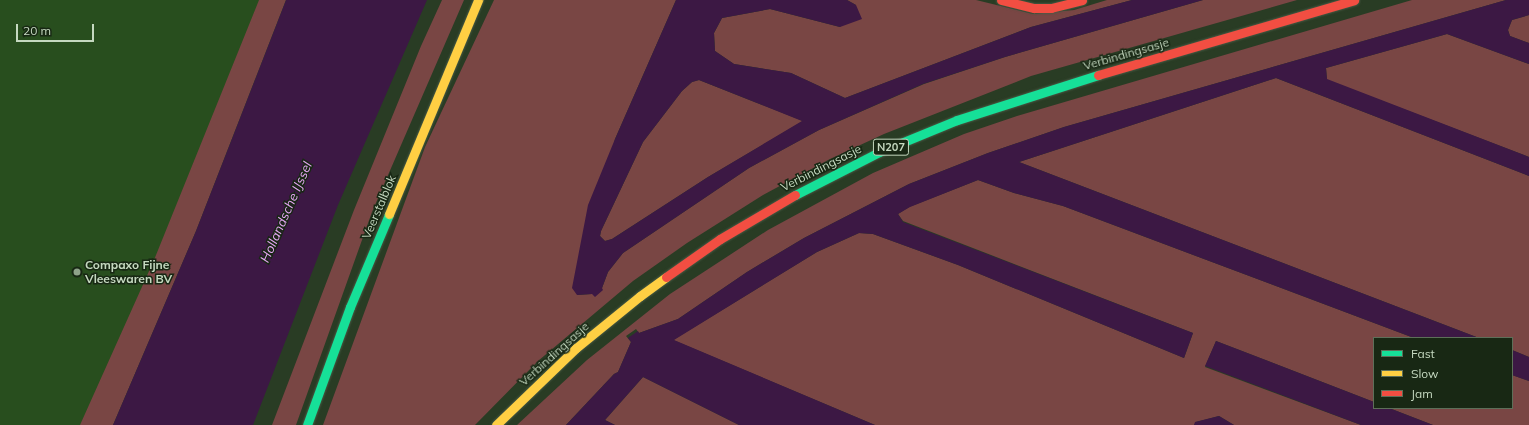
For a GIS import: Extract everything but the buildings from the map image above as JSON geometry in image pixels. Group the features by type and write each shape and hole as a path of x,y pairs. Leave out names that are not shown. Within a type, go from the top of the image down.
{"main road":[{"name":"Veerstalblok","path":"307,425 350,307 478,0"},
{"path":"1001,0 1034,8 1051,8 1082,0"},
{"name":"Verbindingsasje","path":"496,425 576,348 652,287 720,239 773,207 879,152 957,120 1049,89 1354,0"}],"shaded area":[{"name":"Compaxo Fijne Vleeswaren BV","path":"0,0 291,0 113,425 0,425"},
{"path":"259,0 286,0 196,231 113,425 80,425 154,260"},
{"path":"442,0 464,0 372,212 296,425 272,425 354,210 421,46"},
{"path":"494,0 676,0 615,139 577,295 592,294 602,288 608,272 623,253 749,168 819,130 924,84 1005,57 1203,0 1297,0 1031,76 884,134 830,159 763,195 687,243 633,281 538,361 475,425 323,425 425,147"},
{"path":"847,0 976,0 1033,14 1074,10 1107,0 1132,0 1031,27 845,98 791,73 734,64 715,51 714,33 722,18 770,9 840,27 856,5"},
{"path":"1412,0 1506,0 1064,127 988,153 909,184 804,238 747,272 678,319 639,333 636,329 626,336 631,342 618,372 614,374 566,425 517,425 587,360 670,294 768,230 873,173 964,134 1017,116"},
{"path":"1529,15 1529,43 1510,36 1508,30 1512,20"},
{"path":"1447,34 1529,64 1529,157 1327,80 1326,68"},
{"path":"1276,78 1529,176 1529,357 1513,350 1513,337 1476,337 1019,162"},
{"path":"699,80 803,121 708,177 612,239 605,241 600,236 601,231 643,142 682,91 692,82"},
{"path":"978,180 1014,193 1063,206 1411,337 1373,337 1373,402 1216,341 1205,367 1361,425 1234,425 1219,416 1196,422 1194,425 875,425 673,340 817,252 859,233 873,234 958,265 1184,358 1193,333 903,221 898,214 909,207"},
{"path":"1513,375 1529,381 1529,425 1433,425 1392,409 1513,409"},
{"path":"643,377 739,425 615,425 605,420"}],"water":[{"name":"Hollandsche IJssel","path":"286,0 427,0 338,205 253,425 113,425 196,231"},
{"path":"676,0 847,0 856,5 862,19 840,27 770,9 722,18 714,33 715,51 734,64 791,73 845,98 1031,27 1132,0 1203,0 1005,57 923,84 819,130 749,168 623,253 608,272 602,288 603,290 595,297 592,294 577,295 572,288 588,205 615,139","holes":["699,80 802,121 708,177 612,239 605,241 600,236 643,142 682,91 692,82"]},
{"path":"1506,0 1529,0 1529,15 1512,20 1508,30 1510,36 1529,43 1529,64 1447,34 1326,68 1327,79 1529,157 1529,176 1276,78 1019,162 1476,337 1411,337 1063,206 1014,193 978,180 910,207 898,214 903,222 1193,333 1184,358 958,265 873,234 859,233 817,252 674,340 875,425 739,425 643,377 605,420 615,425 566,425 614,374 618,372 631,342 628,338 638,331 639,333 678,319 747,272 804,238 909,184 988,153 1064,127"},
{"path":"1216,341 1373,402 1373,409 1392,409 1433,425 1361,425 1205,366"},
{"path":"1513,350 1529,357 1529,381 1513,375"},
{"path":"1219,416 1234,425 1194,425 1195,422"}],"traffic: fast":[{"path":"795,195 879,152 957,120 1098,75"},
{"path":"307,425 350,307 389,214"}],"traffic: slow":[{"path":"389,214 478,0"},
{"path":"496,425 576,348 666,277"}],"traffic: jam":[{"path":"1001,0 1034,8 1051,8 1082,0"},
{"path":"1098,75 1354,0"},
{"path":"666,277 720,239 795,195"}],"place":[{"name":"Compaxo Fijne Vleeswaren BV","path":"77,272"}]}
